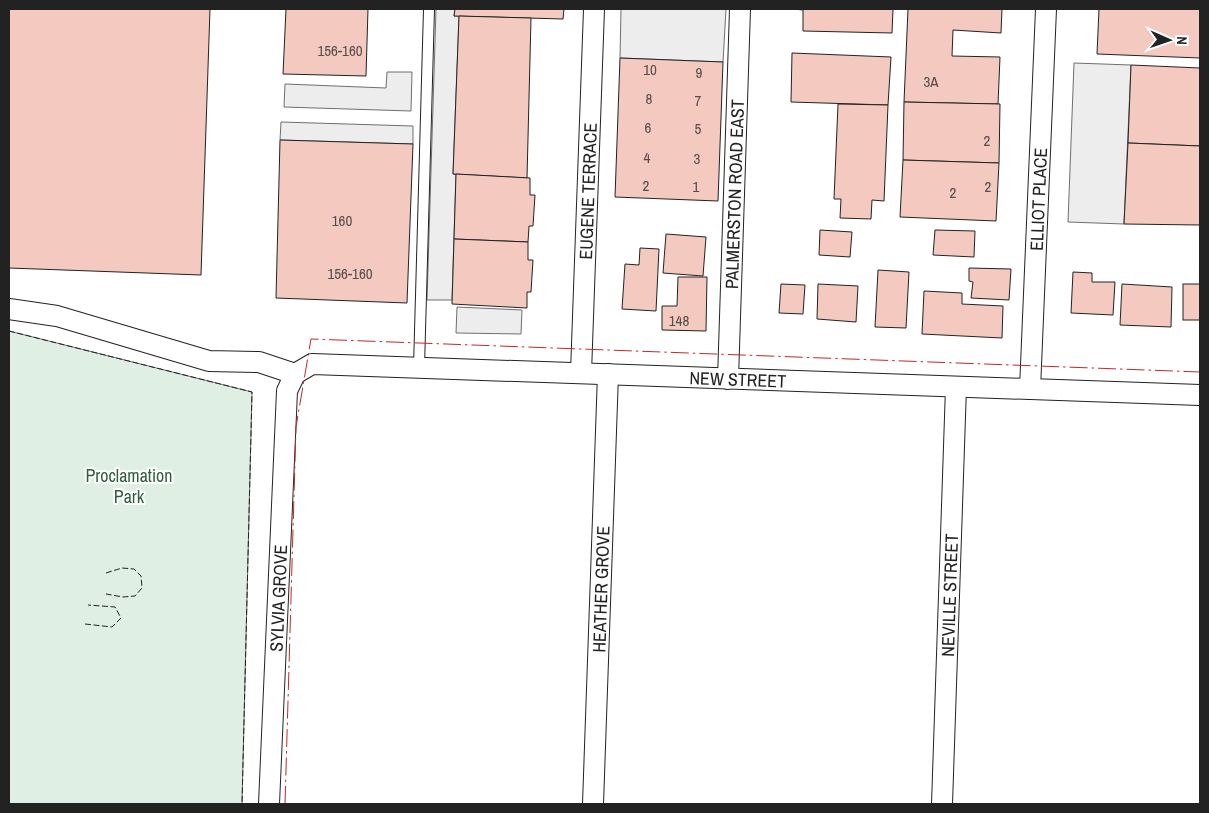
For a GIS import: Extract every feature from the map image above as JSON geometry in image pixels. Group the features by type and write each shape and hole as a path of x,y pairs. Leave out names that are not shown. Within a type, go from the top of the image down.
{"street":[{"name":"EUGENE TERRACE","path":"582,373 594,9"},
{"name":"PALMERSTON ROAD EAST","path":"728,379 740,9"},
{"name":"ELLIOT PLACE","path":"1030,389 1046,9"},
{"path":"9,310 58,316 209,360 259,362 291,382"},
{"name":"NEW STREET","path":"291,382 312,364 1200,395"},
{"name":"HEATHER GROVE","path":"593,804 608,374"},
{"name":"SYLVIA GROVE","path":"269,804 291,382"},
{"name":"NEVILLE STREET","path":"942,804 956,387"}],"lane":[{"path":"419,367 429,9"}],"green space":[{"name":"Proclamation Park","path":"9,331 252,392 242,804 9,804"}],"shaded area":[{"path":"436,9 455,9 454,16 459,16 453,174 456,174 452,300 427,300"},
{"path":"621,9 726,9 723,62 620,58"},
{"path":"1074,63 1131,65 1124,224 1068,222"},
{"path":"387,72 412,72 411,111 284,107 285,84 386,88"},
{"path":"281,122 413,126 413,144 280,140"},
{"path":"457,307 522,310 521,334 456,333"}],"building":[{"path":"9,9 210,9 201,275 9,268"},
{"path":"286,9 368,9 366,76 283,74"},
{"path":"455,9 564,9 563,19 454,16"},
{"path":"793,9 893,9 892,33 803,31 803,10"},
{"path":"908,9 1002,9 1001,33 953,30 952,56 1000,57 998,104 904,102"},
{"path":"1099,9 1200,9 1200,58 1097,54"},
{"path":"459,16 531,18 527,178 453,174"},
{"path":"792,53 891,57 888,105 791,102"},
{"path":"620,58 723,62 718,201 615,197"},
{"path":"1131,65 1200,68 1200,146 1128,143"},
{"path":"904,102 1000,104 999,163 903,160"},
{"path":"838,104 888,105 884,201 872,200 871,219 840,218 841,199 834,199"},
{"path":"280,140 413,144 407,303 276,298"},
{"path":"1128,143 1200,146 1200,225 1124,224"},
{"path":"903,160 999,163 996,221 900,217"},
{"path":"456,174 530,178 530,195 535,195 533,226 529,226 528,242 454,239"},
{"path":"820,230 852,232 850,257 819,255"},
{"path":"935,230 975,231 974,257 933,255"},
{"path":"666,234 706,237 703,276 663,273"},
{"path":"454,239 528,242 528,260 533,260 531,292 527,292 527,308 452,304"},
{"path":"640,248 659,249 656,311 622,309 625,264 639,265"},
{"path":"969,268 1011,269 1009,300 971,298 973,282 969,281"},
{"path":"878,270 909,272 906,328 875,327"},
{"path":"1073,272 1092,273 1092,282 1115,282 1113,315 1071,313"},
{"path":"678,277 707,277 706,331 662,330 662,306 677,306"},
{"path":"781,284 805,285 803,314 779,313"},
{"path":"818,284 858,286 856,322 817,319"},
{"path":"1122,284 1172,287 1171,327 1120,325"},
{"path":"1183,284 1200,284 1200,320 1183,320"},
{"path":"924,291 962,293 962,304 1003,306 1002,338 922,334"}],"fence":[{"path":"9,331 252,392 242,804"},
{"path":"106,573 122,568 134,569 141,576 142,588 135,596 123,597 106,594"},
{"path":"85,624 112,627 121,618 115,607 88,605"}],"power":[{"path":"285,804 296,427 311,339 1200,372"}]}
